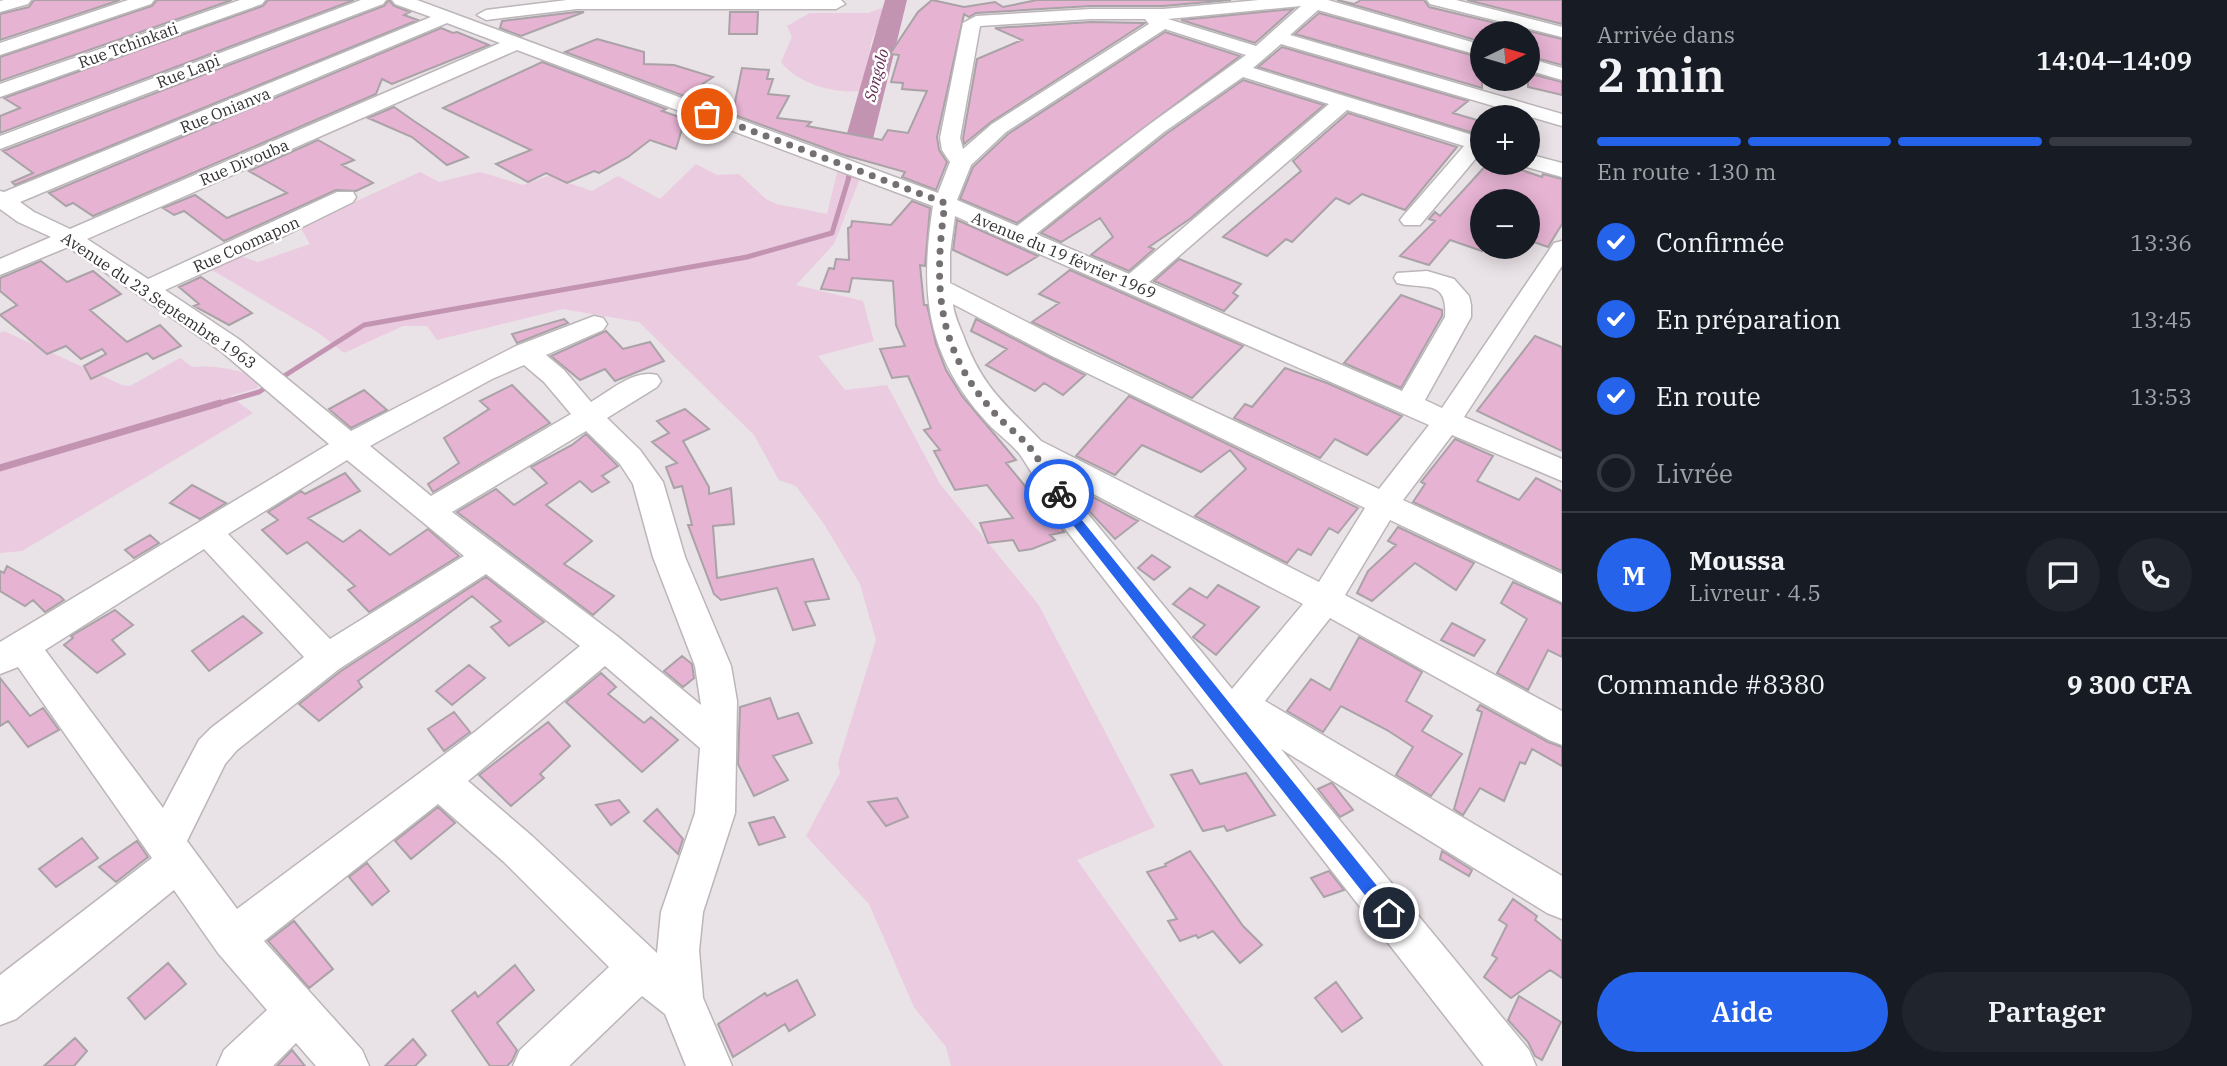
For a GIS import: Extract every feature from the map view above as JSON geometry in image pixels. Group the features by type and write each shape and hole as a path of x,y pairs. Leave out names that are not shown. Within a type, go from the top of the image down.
{"street":[{"path":"0,7 22,0"},
{"path":"0,49 145,0"},
{"name":"Rue Tchinkati","path":"0,91 256,0"},
{"name":"Rue Lapi","path":"0,143 377,0"},
{"name":"Avenue du 19 février 1969","path":"401,0 446,17 485,15 514,44 798,146 945,203 1562,471"},
{"path":"1436,0 1562,32"},
{"path":"485,15 560,5 724,1 836,4"},
{"path":"1018,236 1157,128 1240,69 1317,1"},
{"path":"961,162 953,150 950,138 972,23 1017,16 1138,14 1317,1 1470,47"},
{"path":"1138,14 1259,53"},
{"name":"Rue Onianva","path":"1,200 446,17"},
{"path":"1163,23 999,128 961,162 945,203 938,253 941,311 959,361 976,390 993,412 1030,447 1077,522 1238,712 1513,1066"},
{"path":"1278,37 1562,120"},
{"name":"Rue Divouba","path":"0,268 514,44"},
{"path":"1540,68 1562,74"},
{"path":"1240,69 1470,141"},
{"path":"1132,284 1344,102"},
{"path":"1412,220 1470,155"},
{"path":"1540,164 1562,170"},
{"name":"Rue Coomapon","path":"146,289 268,235 345,197"},
{"name":"Avenue du 23 Septembre 1963","path":"1,200 26,217 69,237 231,346 430,511 605,646 719,742"},
{"path":"1238,712 1325,600 1385,502 1448,420 1562,247"},
{"path":"1406,278 1430,279 1446,284 1455,291 1461,303 1458,317 1409,404"},
{"path":"938,286 1059,349 1385,502 1562,589"},
{"path":"346,1066 233,938 171,853 11,653 209,534 349,445 525,352 594,324"},
{"path":"525,352 554,376 587,415 630,457 648,482 669,557 713,666 719,701 715,814 682,912 678,950 681,999 709,1066"},
{"path":"430,511 647,381"},
{"path":"1030,447 1325,600 1562,729"},
{"path":"209,534 327,659"},
{"path":"0,1003 171,853 212,752 224,739 327,659 487,557"},
{"path":"233,938 534,708 605,646"},
{"path":"1238,712 1562,899"},
{"path":"438,780 518,849 640,967 681,999"},
{"path":"536,1066 640,967"},
{"path":"240,1066 299,1010"}],"shaded area":[{"path":"882,8 884,19 873,37 870,49 873,78 871,88 848,91 823,87 799,77 781,62 792,37 787,26 810,13 868,13"},
{"path":"696,164 717,175 739,174 766,199 776,204 827,214 838,169 863,171 834,244 796,285 863,301 874,341 818,356 845,390 887,385 940,484 1038,604 1155,827 1077,860 1223,1066 951,1066 946,1047 914,1007 869,904 806,836 840,773 838,763 876,640 860,584 824,524 796,486 779,480 754,435 639,322 563,309 437,340 427,326 403,326 344,353 319,333 212,270 237,255 258,262 310,244 300,227 420,172 439,182 480,172 523,185 548,176 592,191 618,176 660,199"},
{"path":"4,331 122,385 130,386 180,358 192,367 216,367 248,374 256,377 258,388 230,396 253,413 22,551 0,553 0,333"}],"building":[{"path":"34,0 120,0 0,40 0,14 29,7"},
{"path":"157,0 232,0 0,81 0,57 152,6"},
{"path":"268,0 354,0 0,133 0,116 20,108 4,98 263,6"},
{"path":"389,0 394,6 410,12 404,15 418,20 15,185 12,182 33,173 3,151 384,6"},
{"path":"932,0 964,7 995,2 1003,7 1037,0 1231,0 1163,6 1091,6 976,13 969,17 964,14 937,137 939,150 947,162 936,190 902,177 905,172 841,154 721,110 722,105 734,107 742,68 769,70 767,79 773,79 768,94 789,96 777,118 811,122 807,126 882,140 888,130 908,133 927,91 902,89 903,83 891,82 899,55 890,54 918,12"},
{"path":"1337,0 1354,4 1361,0 1424,0 1429,7 1487,21 1470,21 1470,39"},
{"path":"1467,0 1562,0 1562,24"},
{"path":"1293,9 1255,43 1181,20"},
{"path":"584,12 521,36 500,28 502,21"},
{"path":"730,12 758,12 757,34 729,34"},
{"path":"1319,13 1470,55 1470,85 1295,34"},
{"path":"1091,22 1145,23 991,122 964,144 977,59 1022,40 995,28"},
{"path":"441,28 489,45 392,84 382,79 376,94 93,216 73,203 66,206 49,193"},
{"path":"1165,32 1240,56 1017,223 960,199 973,167 1008,134"},
{"path":"1540,34 1562,39 1562,65 1540,59"},
{"path":"597,39 644,52 644,64 674,65 713,77 684,96 565,52"},
{"path":"1282,47 1468,101 1453,113 1470,118 1470,132 1258,67"},
{"path":"542,62 666,109 662,111 685,119 676,149 650,140 628,157 599,173 594,171 567,183 546,173 528,182 496,164 531,150 443,108"},
{"path":"1540,76 1562,82 1562,95 1540,90"},
{"path":"1243,80 1324,105 1191,218 1149,247 1154,249 1129,271 1091,255 1113,237 1100,218 1061,242 1041,233 1166,134"},
{"path":"394,107 468,157 447,165 412,137 368,118"},
{"path":"1348,113 1457,147 1405,210 1362,194 1349,204 1336,198 1292,242 1286,239 1267,256 1223,237 1301,171 1293,161"},
{"path":"318,140 354,160 342,165 373,183 356,191 336,190 224,241 184,211 174,215 163,208 195,195 227,218 287,193 249,171"},
{"path":"1543,174 1562,179 1562,224 1548,247 1540,244 1540,189 1470,189 1470,247 1450,240 1429,265 1400,256 1435,221 1429,219 1435,212 1440,216 1477,175 1542,177"},
{"path":"912,201 930,208 925,266 920,265 924,305 927,305 936,344 946,370 962,396 1016,460 1006,463 1039,503 1046,501 1064,532 1050,535 1055,540 1032,549 1019,551 1013,540 988,543 980,523 1013,518 987,485 955,490 934,451 940,450 924,430 931,428 908,376 892,378 880,349 905,346 896,325 893,281 852,278 849,292 821,289 829,268 834,269 836,259 849,260 848,228 851,227 852,221 891,225"},
{"path":"957,220 1038,256 1007,275 953,250"},
{"path":"1179,259 1241,284 1233,293 1238,296 1224,311 1154,281"},
{"path":"41,261 67,282 93,271 121,294 90,310 127,342 160,325 181,346 153,359 147,353 91,379 84,366 106,354 102,349 81,359 66,346 47,354 0,315 17,305 0,291 0,278"},
{"path":"1070,270 1243,346 1192,398 1032,322 1059,303 1039,294"},
{"path":"201,277 252,313 229,325 194,306 199,304 179,287"},
{"path":"1401,295 1442,310 1442,316 1401,388 1344,363"},
{"path":"564,319 568,323 517,343 512,334"},
{"path":"976,319 1085,375 1063,395 1044,383 1035,391 986,365 1007,349 971,331"},
{"path":"606,331 623,349 650,342 664,361 615,381 605,369 580,380 551,356"},
{"path":"1535,336 1562,347 1562,451 1477,411"},
{"path":"1285,368 1402,416 1367,455 1335,439 1320,458 1234,418 1245,404 1252,407"},
{"path":"512,385 550,423 433,492 428,484 459,463 444,438 489,409 480,401"},
{"path":"364,390 387,410 351,428 329,409"},
{"path":"1129,396 1358,508 1338,533 1329,528 1311,555 1298,549 1287,563 1195,516 1246,469 1230,450 1201,472 1142,445 1115,475 1076,456"},
{"path":"685,409 709,429 683,441 709,487 709,494 731,488 734,524 713,526 717,578 813,559 829,599 805,602 815,625 793,630 777,588 721,600 714,594 688,525 692,525 682,486 674,488 666,467 677,463 652,442 669,433 657,421"},
{"path":"586,434 618,466 602,476 609,482 592,492 580,481 546,505 592,541 564,564 614,596 593,615 457,512 496,489 514,505 547,483 531,467 572,445"},
{"path":"1455,439 1493,456 1477,481 1519,500 1536,478 1562,491 1562,571 1413,502 1425,484 1421,482"},
{"path":"345,473 360,491 308,518 343,542 360,530 390,555 428,529 459,556 369,612 348,590 355,586 307,542 287,554 262,530 278,520 268,512 301,491 305,494"},
{"path":"192,485 226,503 200,519 170,503"},
{"path":"1076,488 1138,521 1115,539 1090,512"},
{"path":"1398,527 1474,563 1456,590 1415,563 1372,601 1357,593 1368,571 1396,545 1388,541"},
{"path":"150,535 159,543 134,558 125,550"},
{"path":"1152,555 1170,567 1154,580 1138,568"},
{"path":"7,566 64,600 45,612 33,600 25,606 0,591 0,571 4,573"},
{"path":"486,577 544,622 509,646 491,627 501,621 472,596 358,681 362,687 319,721 299,704 341,671"},
{"path":"1513,582 1562,604 1562,657 1548,650 1528,690 1497,673 1527,619 1501,603"},
{"path":"1218,585 1259,607 1216,655 1193,637 1205,625 1173,604 1190,588 1207,598"},
{"path":"115,610 133,625 112,640 125,654 97,673 64,645 73,638 71,636"},
{"path":"243,616 262,633 209,671 192,651"},
{"path":"1452,623 1485,640 1474,656 1441,640"},
{"path":"1359,637 1422,672 1406,701 1432,716 1422,731 1462,754 1431,796 1396,775 1413,747 1387,730 1341,706 1323,732 1287,711 1311,679 1330,690"},
{"path":"682,656 692,664 694,678 683,687 664,671"},
{"path":"469,665 485,678 452,705 436,691"},
{"path":"601,673 616,687 608,694 644,723 651,717 678,740 642,772 566,702"},
{"path":"0,678 30,716 43,708 59,730 28,747 8,721 0,726"},
{"path":"770,698 778,719 798,713 812,743 773,756 788,780 754,796 738,764 740,707"},
{"path":"1480,705 1562,747 1562,766 1532,749 1525,764 1520,762 1504,801 1480,788 1463,815 1454,809 1482,712 1477,710"},
{"path":"454,712 470,732 444,751 428,729"},
{"path":"548,722 570,746 540,774 544,778 511,806 479,775"},
{"path":"1192,770 1200,784 1246,773 1275,815 1227,831 1224,826 1203,831 1171,775"},
{"path":"1332,783 1353,810 1340,817 1318,789"},
{"path":"897,798 908,817 886,826 868,802"},
{"path":"619,800 629,812 611,825 596,805"},
{"path":"438,807 455,823 411,859 395,841"},
{"path":"657,809 683,839 678,854 644,821"},
{"path":"774,817 785,837 759,845 749,823"},
{"path":"82,838 98,858 56,887 39,869"},
{"path":"137,841 148,857 116,882 99,867"},
{"path":"1190,851 1243,926 1262,945 1240,963 1213,931 1198,938 1196,935 1180,941 1168,921 1177,919 1147,872 1166,866 1165,864"},
{"path":"1442,851 1472,870 1469,876 1440,859"},
{"path":"367,863 389,891 372,905 349,877"},
{"path":"1329,871 1344,890 1324,897 1311,878"},
{"path":"1513,899 1537,916 1535,920 1562,941 1562,978 1550,970 1511,998 1484,977 1497,958 1492,955 1507,925 1499,920"},
{"path":"294,921 333,969 309,988 268,941"},
{"path":"168,963 186,984 145,1019 128,998"},
{"path":"515,965 534,990 497,1023 517,1050 512,1061 507,1066 490,1066 452,1011 475,992 478,997"},
{"path":"797,980 815,1015 789,1031 785,1024 733,1057 718,1024 765,993 767,996"},
{"path":"1336,982 1362,1018 1342,1032 1315,998"},
{"path":"1519,996 1561,1022 1542,1060 1535,1056 1528,1042 1508,1020"},
{"path":"75,1038 87,1051 74,1066 44,1066"},
{"path":"413,1039 426,1055 415,1066 385,1066"},
{"path":"292,1050 305,1066 277,1066"}],"waterway":[{"name":"Songolo","path":"856,151 896,0"},
{"path":"848,178 851,168"},
{"path":"214,405 259,392 364,325 747,257 832,233 849,177"},
{"path":"0,468 220,403"}],"way so far":[{"path":"707,114 945,203 938,253 938,286 941,311 959,361 993,412 1030,447 1059,494"}],"route":[{"path":"1059,494 1077,522 1389,913"}]}
